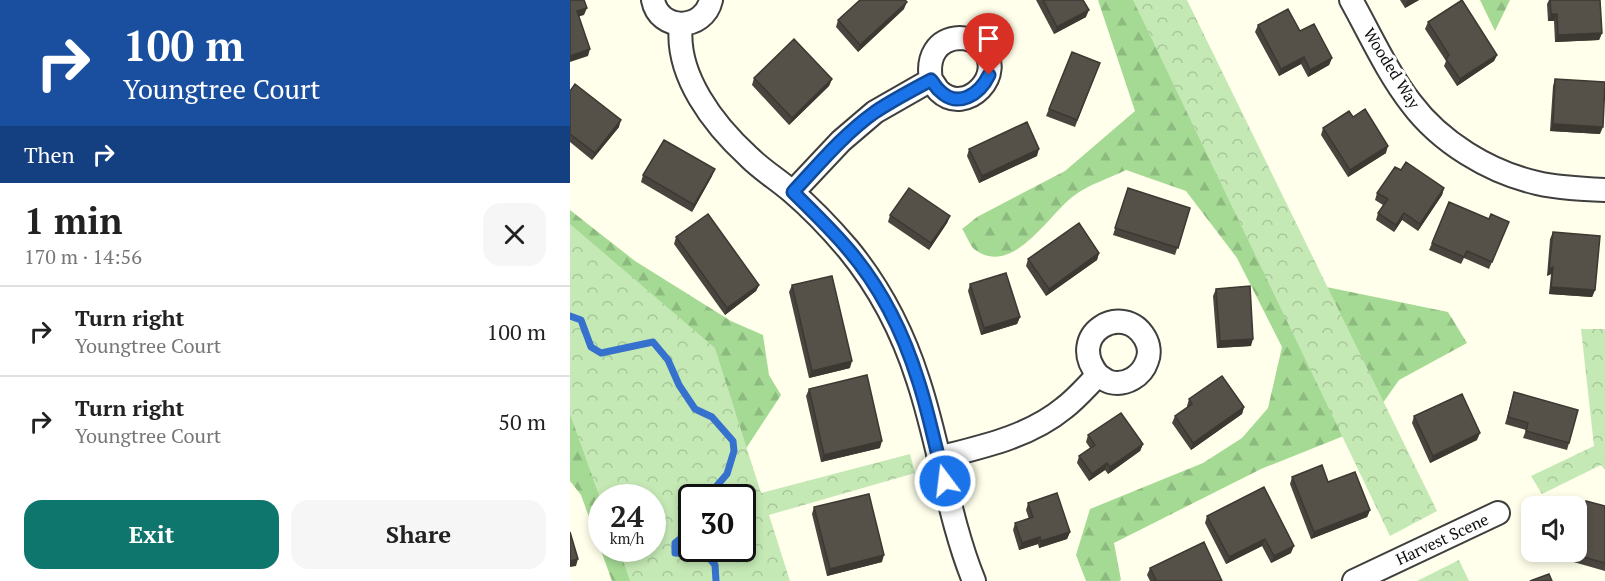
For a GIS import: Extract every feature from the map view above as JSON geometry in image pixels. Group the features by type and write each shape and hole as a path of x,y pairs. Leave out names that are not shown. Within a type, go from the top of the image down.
{"street":[{"path":"653,0 660,15 669,22 681,25 692,23 702,17 710,7 711,0"},
{"name":"Wooded Way","path":"1351,0 1410,103 1433,128 1454,144 1505,172 1536,183 1605,190"},
{"path":"681,25 679,42 684,62 709,112 750,159 793,192 848,249 888,307 919,381 938,458 974,581"},
{"path":"793,192 841,141 875,112 931,80"},
{"path":"938,458 1001,441 1035,426 1064,409 1098,375"},
{"name":"Harvest Scene","path":"1354,581 1498,513"}],"green space":[{"path":"1098,0 1178,0 1307,283 1448,312 1467,343 1399,380 1366,427 1261,469 1114,543 1121,580 1119,581 1086,581 1076,555 1090,509 1203,463 1242,438 1268,408 1282,347 1237,258 1186,191 1126,170 1075,195 1029,240 1003,256 988,256 974,249 962,229 977,217 1065,171 1135,111"},
{"path":"1133,0 1187,0 1437,511 1390,536"},
{"path":"1480,0 1510,0 1495,31"},
{"path":"570,210 635,261 731,321 763,335 769,375 781,395 741,456 708,484 678,484 678,562 719,562 759,581 612,581 605,562 666,562 666,484 588,484 588,514 581,495 570,481"},
{"path":"570,224 715,348 761,493 910,454 915,473 769,515 790,581 630,581 623,562 666,562 666,484 595,484 570,414"},
{"path":"1581,329 1605,329 1605,470 1601,465 1542,494 1531,476 1594,446"},
{"path":"1459,560 1469,581 1417,581"}],"building":[{"path":"570,0 584,0 587,8 577,11 590,49 570,56"},
{"path":"860,0 905,0 907,2 860,45 838,20"},
{"path":"1043,0 1083,0 1089,10 1057,27"},
{"path":"1462,0 1497,55 1460,79 1446,59 1449,55 1428,22"},
{"path":"1550,0 1600,0 1602,33 1558,35 1557,14 1551,14"},
{"path":"1288,9 1300,31 1314,24 1332,58 1310,70 1304,57 1281,69 1258,25"},
{"path":"794,39 832,79 792,118 754,78"},
{"path":"1072,52 1100,63 1077,120 1049,109"},
{"path":"1555,79 1605,82 1603,127 1553,124"},
{"path":"575,84 621,120 595,153 570,134 570,91"},
{"path":"1365,109 1388,146 1350,170 1323,128 1349,111 1353,117"},
{"path":"1027,122 1039,149 982,176 969,149"},
{"path":"664,140 715,169 694,205 643,175"},
{"path":"1406,162 1444,188 1420,224 1404,213 1396,225 1378,213 1388,199 1377,193 1395,167 1401,170"},
{"path":"909,188 950,216 931,243 890,215"},
{"path":"1128,188 1190,208 1178,248 1115,228"},
{"path":"1449,202 1489,219 1491,214 1509,222 1492,262 1467,251 1464,257 1432,243"},
{"path":"708,214 759,285 727,308 676,237"},
{"path":"1079,223 1099,253 1049,289 1028,259"},
{"path":"1553,232 1600,236 1595,290 1551,287 1553,267 1549,269"},
{"path":"1006,273 1020,317 984,328 970,284"},
{"path":"832,276 852,361 812,371 792,285"},
{"path":"1250,286 1253,339 1220,341 1216,289"},
{"path":"867,375 882,441 824,455 809,389"},
{"path":"1222,376 1244,407 1193,443 1175,416 1192,404 1189,399"},
{"path":"1514,392 1578,410 1569,443 1526,431 1528,423 1508,417"},
{"path":"1462,394 1480,433 1433,456 1414,416"},
{"path":"1121,413 1143,444 1110,467 1107,463 1092,474 1079,456 1095,445 1088,435"},
{"path":"1322,465 1328,482 1355,472 1370,510 1314,532 1292,477"},
{"path":"1264,487 1294,546 1274,556 1265,539 1229,557 1207,516"},
{"path":"1057,493 1070,532 1041,541 1040,537 1022,543 1015,523 1033,517 1028,503"},
{"path":"869,494 884,555 830,569 814,507"},
{"path":"1587,501 1605,506 1605,563 1587,558"},
{"path":"570,532 578,559 570,561"},
{"path":"1204,542 1222,581 1153,581 1156,580 1150,568"},
{"path":"1549,574 1552,581 1530,581"}],"waterway":[{"path":"570,316 581,320 591,347 601,353 653,342 668,360 679,385 695,409 712,417 733,441 734,451 727,474 718,484"},
{"path":"678,541 675,543 675,553 678,553"},
{"path":"713,562 715,565 716,581"}],"route":[{"path":"945,481 919,381 888,307 848,249 793,192 841,141 875,112 902,95 931,80 940,92 953,98 965,98 976,94 984,87 989,75"}]}
